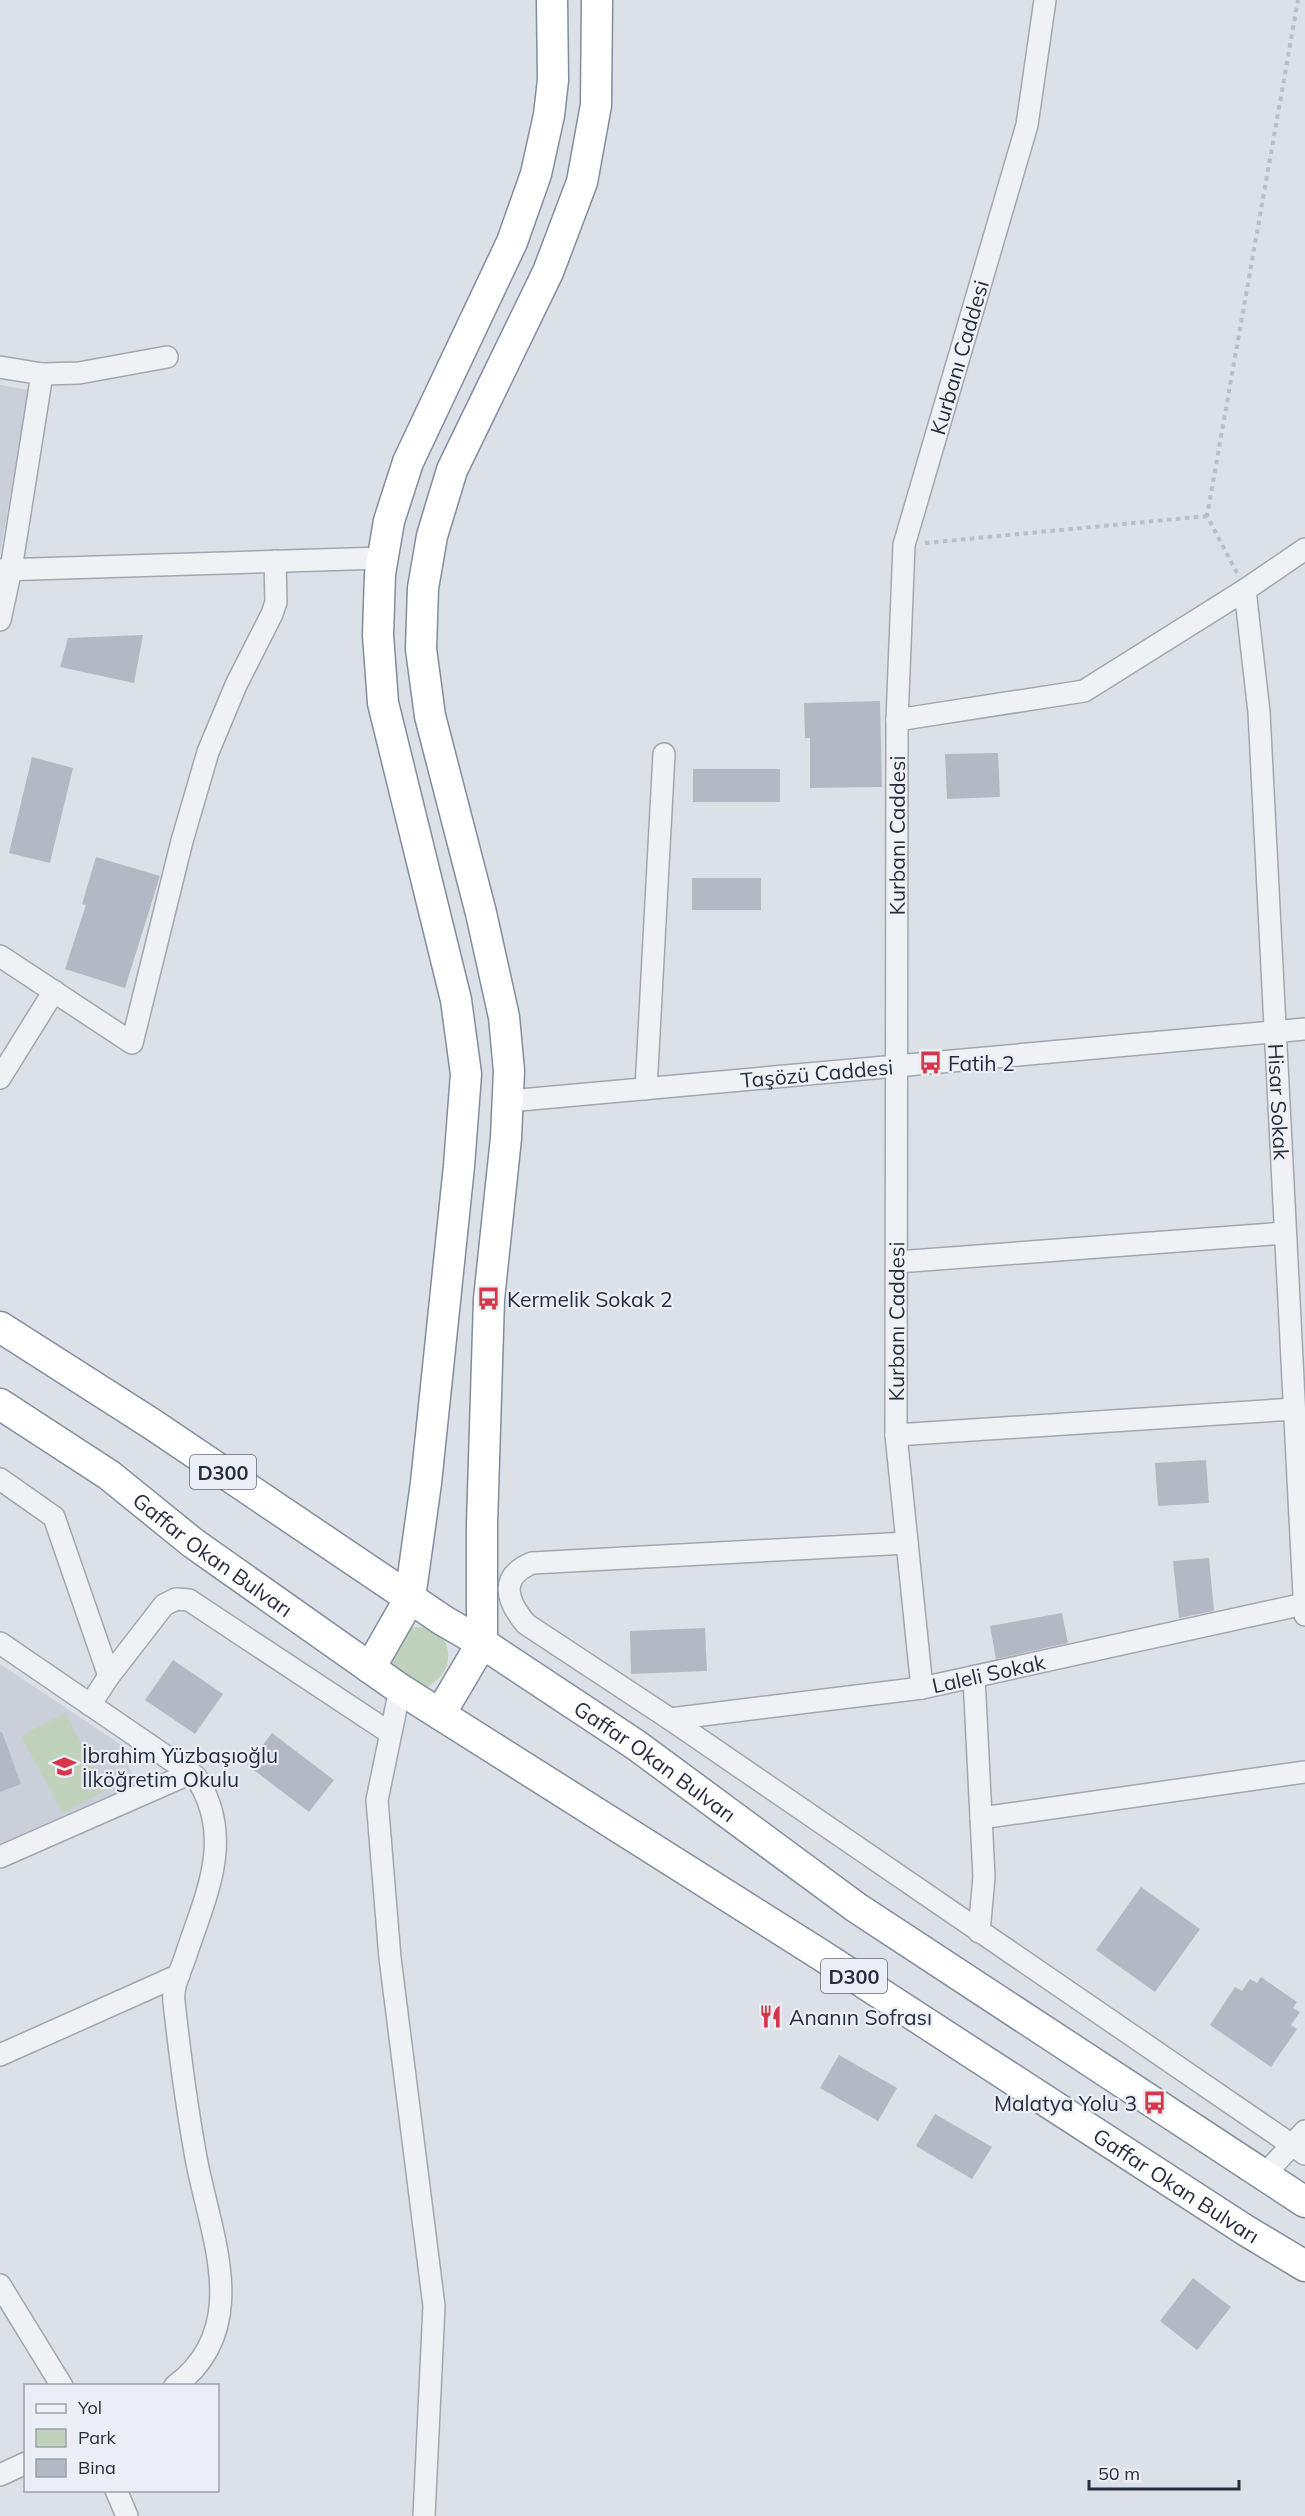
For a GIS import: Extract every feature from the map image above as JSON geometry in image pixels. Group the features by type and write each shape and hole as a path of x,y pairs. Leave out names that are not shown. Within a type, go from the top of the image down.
{"highway":[{"path":"370,1668 410,1598 426,1483 459,1166 466,1074 456,1000 382,703 378,635 382,558 389,521 408,462 512,242 533,186 544,145 553,80 552,0"},
{"path":"440,1714 482,1643 482,1524 489,1299 509,1101 509,1071 504,1017 481,913 430,716 424,683 421,649 423,588 432,536 452,470 548,272 582,182 596,105 597,0"},
{"name":"Gaffar Okan Bulvarı","path":"0,1327 162,1431 410,1598 636,1745 857,1908 1305,2202"},
{"name":"Gaffar Okan Bulvarı","path":"0,1404 109,1475 193,1543 400,1689 821,1955 1235,2224 1305,2266"}],"street":[{"name":"Kurbanı Caddesi","path":"922,1689 896,1435 897,720 904,545 1027,125 1045,0"},
{"path":"0,367 42,374 79,373 167,357"},
{"path":"0,620 5,570 42,374"},
{"path":"897,720 1084,691 1245,590 1305,549"},
{"path":"5,570 382,558"},
{"path":"0,956 132,1043 182,841 208,752 236,685 276,602 275,561"},
{"name":"Hisar Sokak","path":"1245,590 1259,712 1305,1615"},
{"path":"646,1089 664,754"},
{"path":"0,1078 54,991"},
{"name":"Taşözü Caddesi","path":"509,1101 1305,1029"},
{"path":"897,1262 1285,1233"},
{"path":"896,1435 1294,1409"},
{"path":"0,1479 54,1517 108,1676"},
{"path":"907,1543 532,1563 519,1568 510,1580 508,1592 518,1615 526,1624 670,1719 979,1932 1301,2143 1264,2175"},
{"path":"90,1705 108,1676 164,1605 176,1599 189,1600 390,1733"},
{"name":"Laleli Sokak","path":"670,1719 922,1689 1304,1604"},
{"path":"0,1643 196,1777 213,1812 217,1840 211,1880 173,1994 197,2163 217,2248 221,2284 219,2321 209,2347 194,2369 176,2384"},
{"path":"974,1677 984,1877 979,1932"},
{"path":"400,1689 377,1800 390,1958 434,2306 424,2516"},
{"path":"981,1818 1305,1772"},
{"path":"0,1857 190,1773"},
{"path":"0,2055 179,1976"},
{"path":"0,2285 61,2384"},
{"path":"0,2475 24,2464"},
{"path":"117,2492 127,2516"}],"path":[{"path":"1245,590 1208,516 1298,0"},
{"path":"904,545 1208,516"}],"shaded area":[{"path":"0,385 29,390 0,554"},
{"name":"İbrahim Yüzbaşıoğlu İlköğretim Okulu","path":"0,1664 120,1744 138,1790 0,1850"}],"green space":[{"path":"427,1628 438,1633 448,1651 448,1662 444,1672 436,1681 424,1688 389,1669 388,1650 405,1629"},
{"path":"65,1713 106,1790 63,1813 21,1736"}],"building":[{"path":"143,635 134,683 60,667 68,638"},
{"path":"880,701 882,787 810,788 810,738 805,738 804,703"},
{"path":"998,753 1000,797 947,799 945,754"},
{"path":"32,757 73,768 50,863 9,853"},
{"path":"693,769 780,769 780,802 693,802"},
{"path":"96,857 160,876 125,988 65,969 86,905 82,904"},
{"path":"692,878 761,878 761,910 692,910"},
{"path":"1206,1460 1209,1503 1158,1506 1155,1463"},
{"path":"1209,1558 1214,1611 1179,1618 1173,1561"},
{"path":"1062,1613 1068,1643 996,1659 990,1626"},
{"path":"705,1628 707,1671 631,1674 630,1631"},
{"path":"173,1660 223,1694 195,1734 145,1700"},
{"path":"0,1732 2,1732 21,1784 0,1792"},
{"path":"272,1733 334,1780 309,1812 247,1765"},
{"path":"1141,1887 1200,1929 1155,1992 1096,1950"},
{"path":"1261,1977 1297,2002 1293,2008 1300,2012 1291,2025 1297,2029 1271,2067 1210,2025 1235,1987 1242,1991 1250,1979 1257,1983"},
{"path":"839,2055 897,2088 878,2121 820,2088"},
{"path":"935,2114 992,2147 972,2179 916,2146"},
{"path":"1193,2278 1231,2307 1197,2350 1160,2321"}],"place":[{"name":"Fatih 2","path":"930,1063"},
{"name":"Kermelik Sokak 2","path":"489,1299"},
{"name":"İbrahim Yüzbaşıoğlu İlköğretim Okulu","path":"64,1767"},
{"name":"Ananın Sofrası","path":"771,2017"},
{"name":"Malatya Yolu 3","path":"1155,2103"}]}
